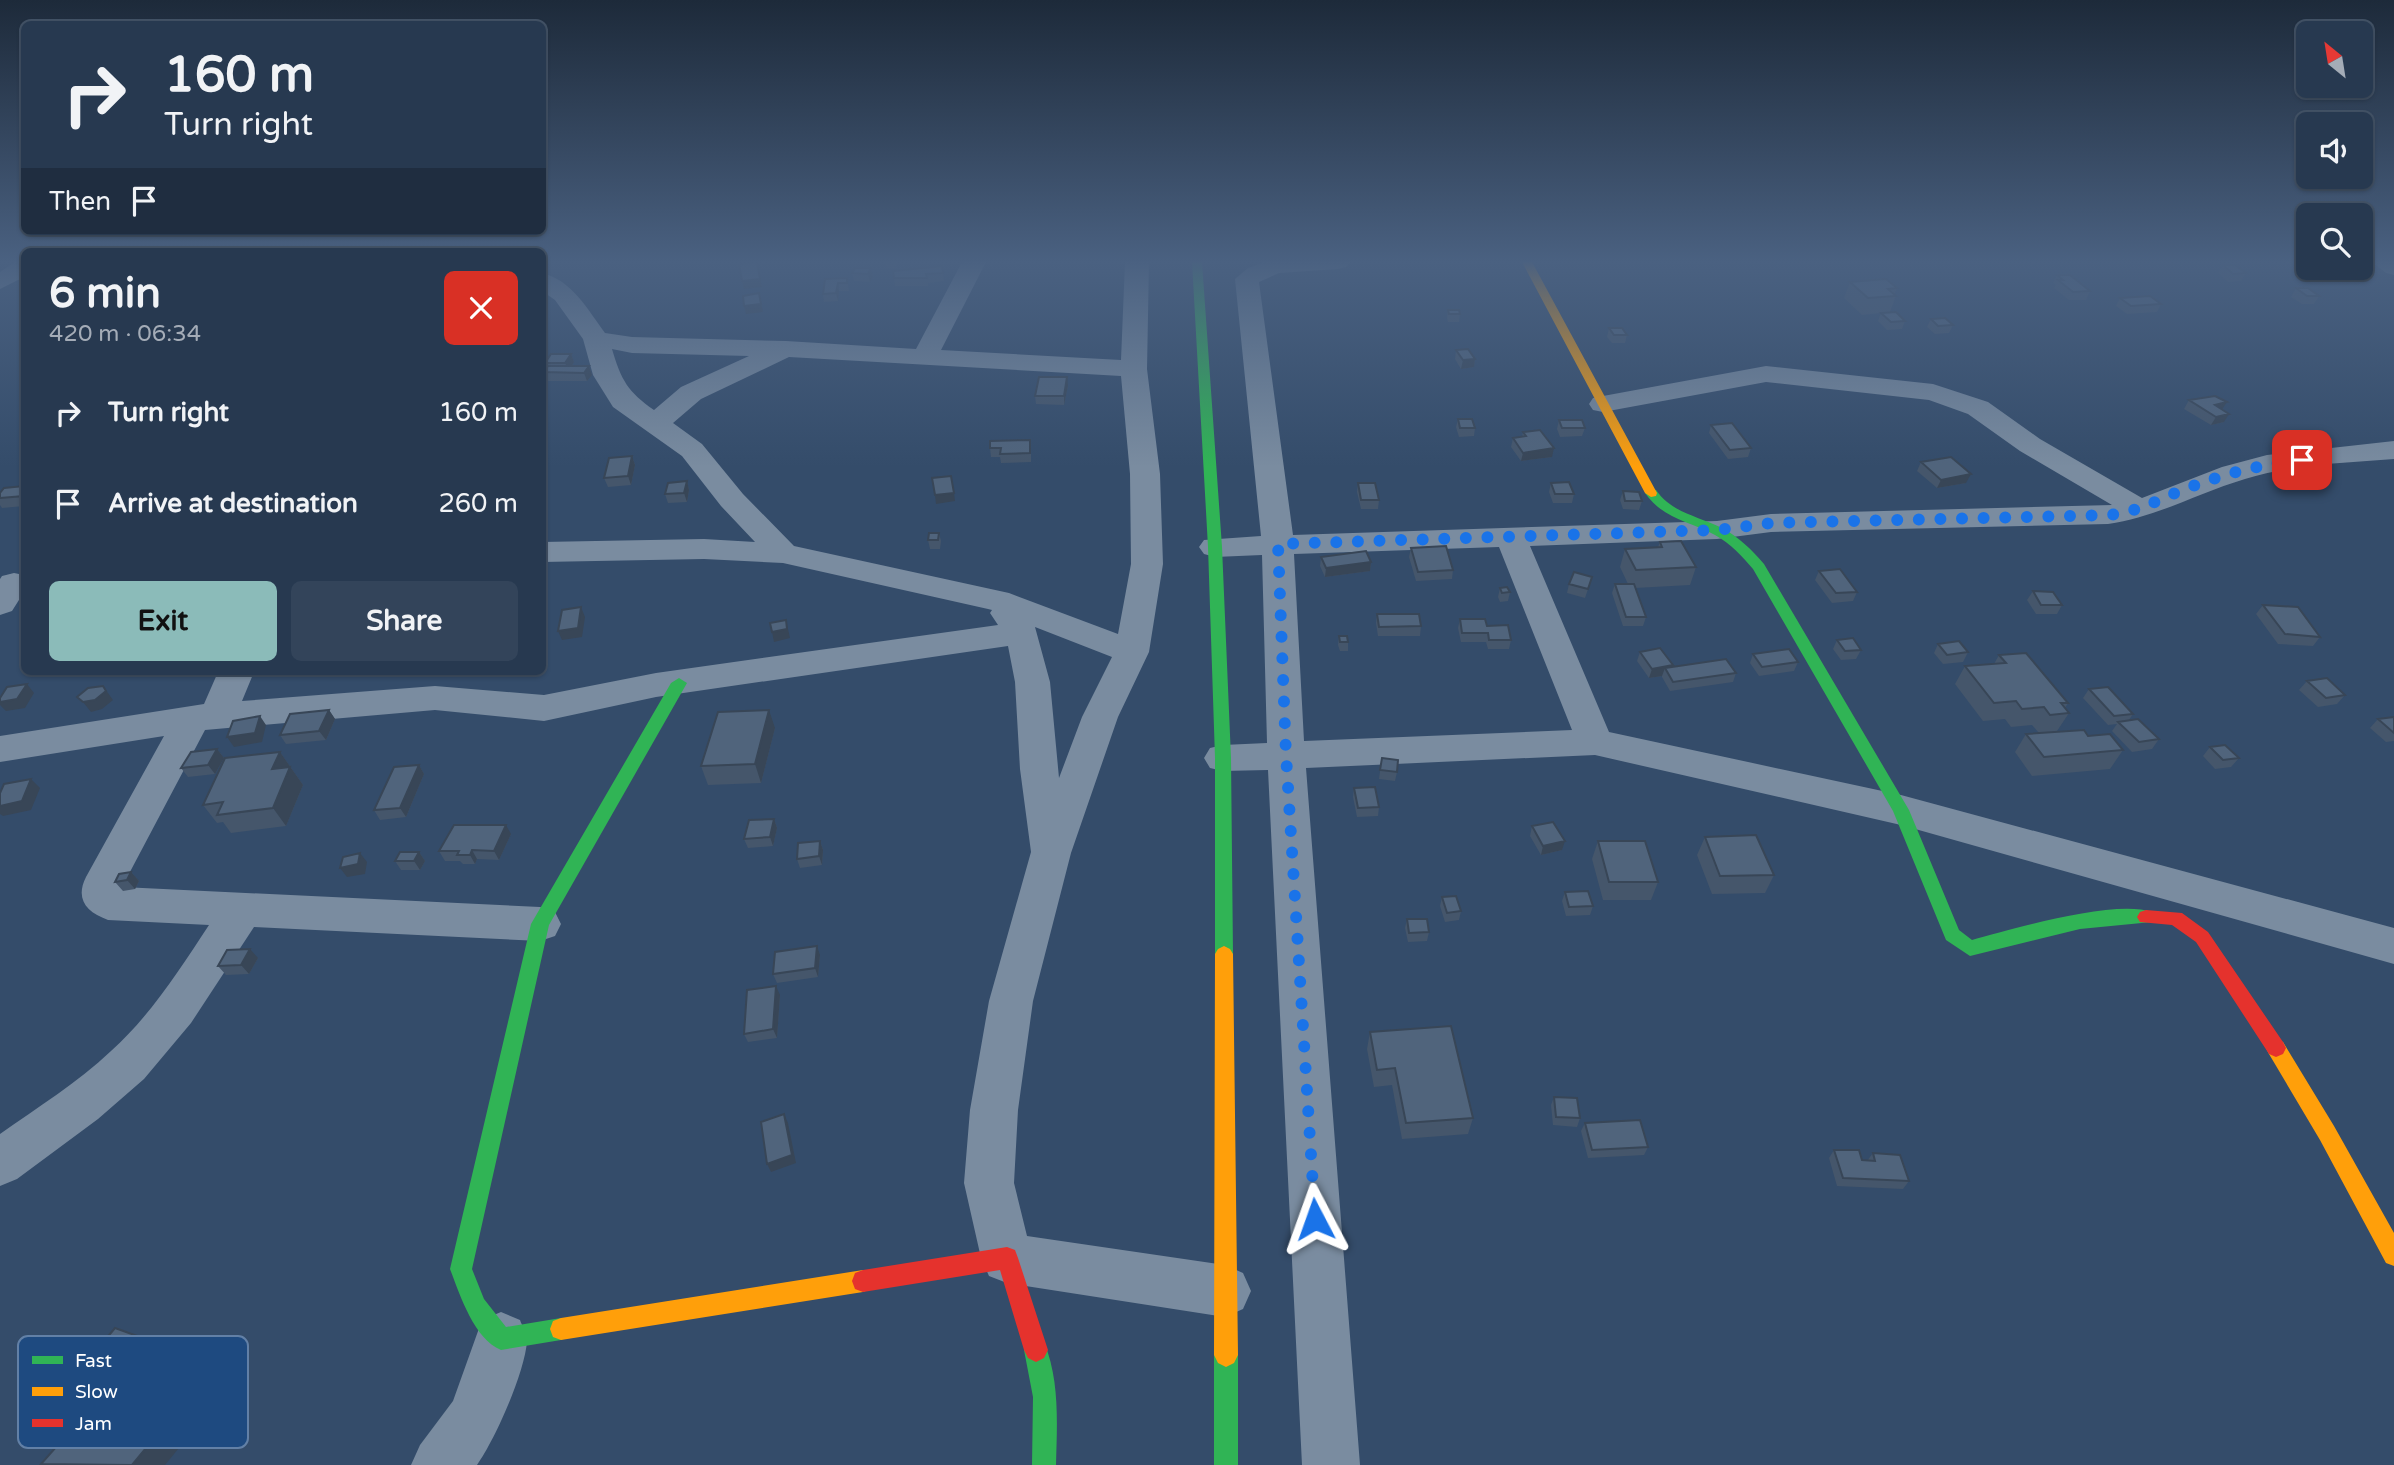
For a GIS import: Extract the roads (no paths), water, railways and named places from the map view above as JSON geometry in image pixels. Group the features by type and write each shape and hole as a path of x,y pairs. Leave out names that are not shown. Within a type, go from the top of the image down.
{"street":[{"path":"590,330 596,339 612,387 623,401 699,457 732,500 783,553"},
{"path":"924,358 938,330"},
{"path":"1044,1465 1045,1397 1040,1361 1007,1258 989,1183 994,1110 1011,1001 1051,853 1100,717 1132,652 1147,564 1148,519 1134,369 1135,330"},
{"path":"1202,330 1216,547 1223,758 1226,1465"},
{"path":"1253,330 1278,544 1286,755 1331,1465"},
{"path":"1564,330 1661,508 1685,521 1717,530 1748,554 1759,567 1901,810 1952,935 1970,948 2071,922 2104,917 2166,916 2185,922 2196,930 2284,1058 2344,1161 2394,1255"},
{"path":"596,339 632,345 786,349 1134,369"},
{"path":"654,425 691,393 786,349"},
{"path":"1604,404 1766,374 1933,391 1978,408 2039,451 2140,509"},
{"path":"1216,547 1717,530 1771,523 2108,515 2140,509 2182,490 2249,468 2279,462 2394,450"},
{"path":"1511,538 1595,742"},
{"path":"546,552 704,549 783,553 997,600 1132,652"},
{"path":"997,600 1022,633 1028,654 1051,853"},
{"path":"0,749 205,717 435,698 544,708 656,685 1022,633"},
{"path":"234,675 205,717 101,888 101,896 108,903 540,924"},
{"path":"501,1339 472,1304 461,1269 540,924 679,683"},
{"path":"1223,758 1595,742 1901,810 2394,946"},
{"path":"0,1163 98,1092 129,1064 159,1030 243,909"},
{"path":"501,1339 1007,1258 1225,1291"},
{"path":"440,1465 468,1431 482,1406 501,1339"}]}
